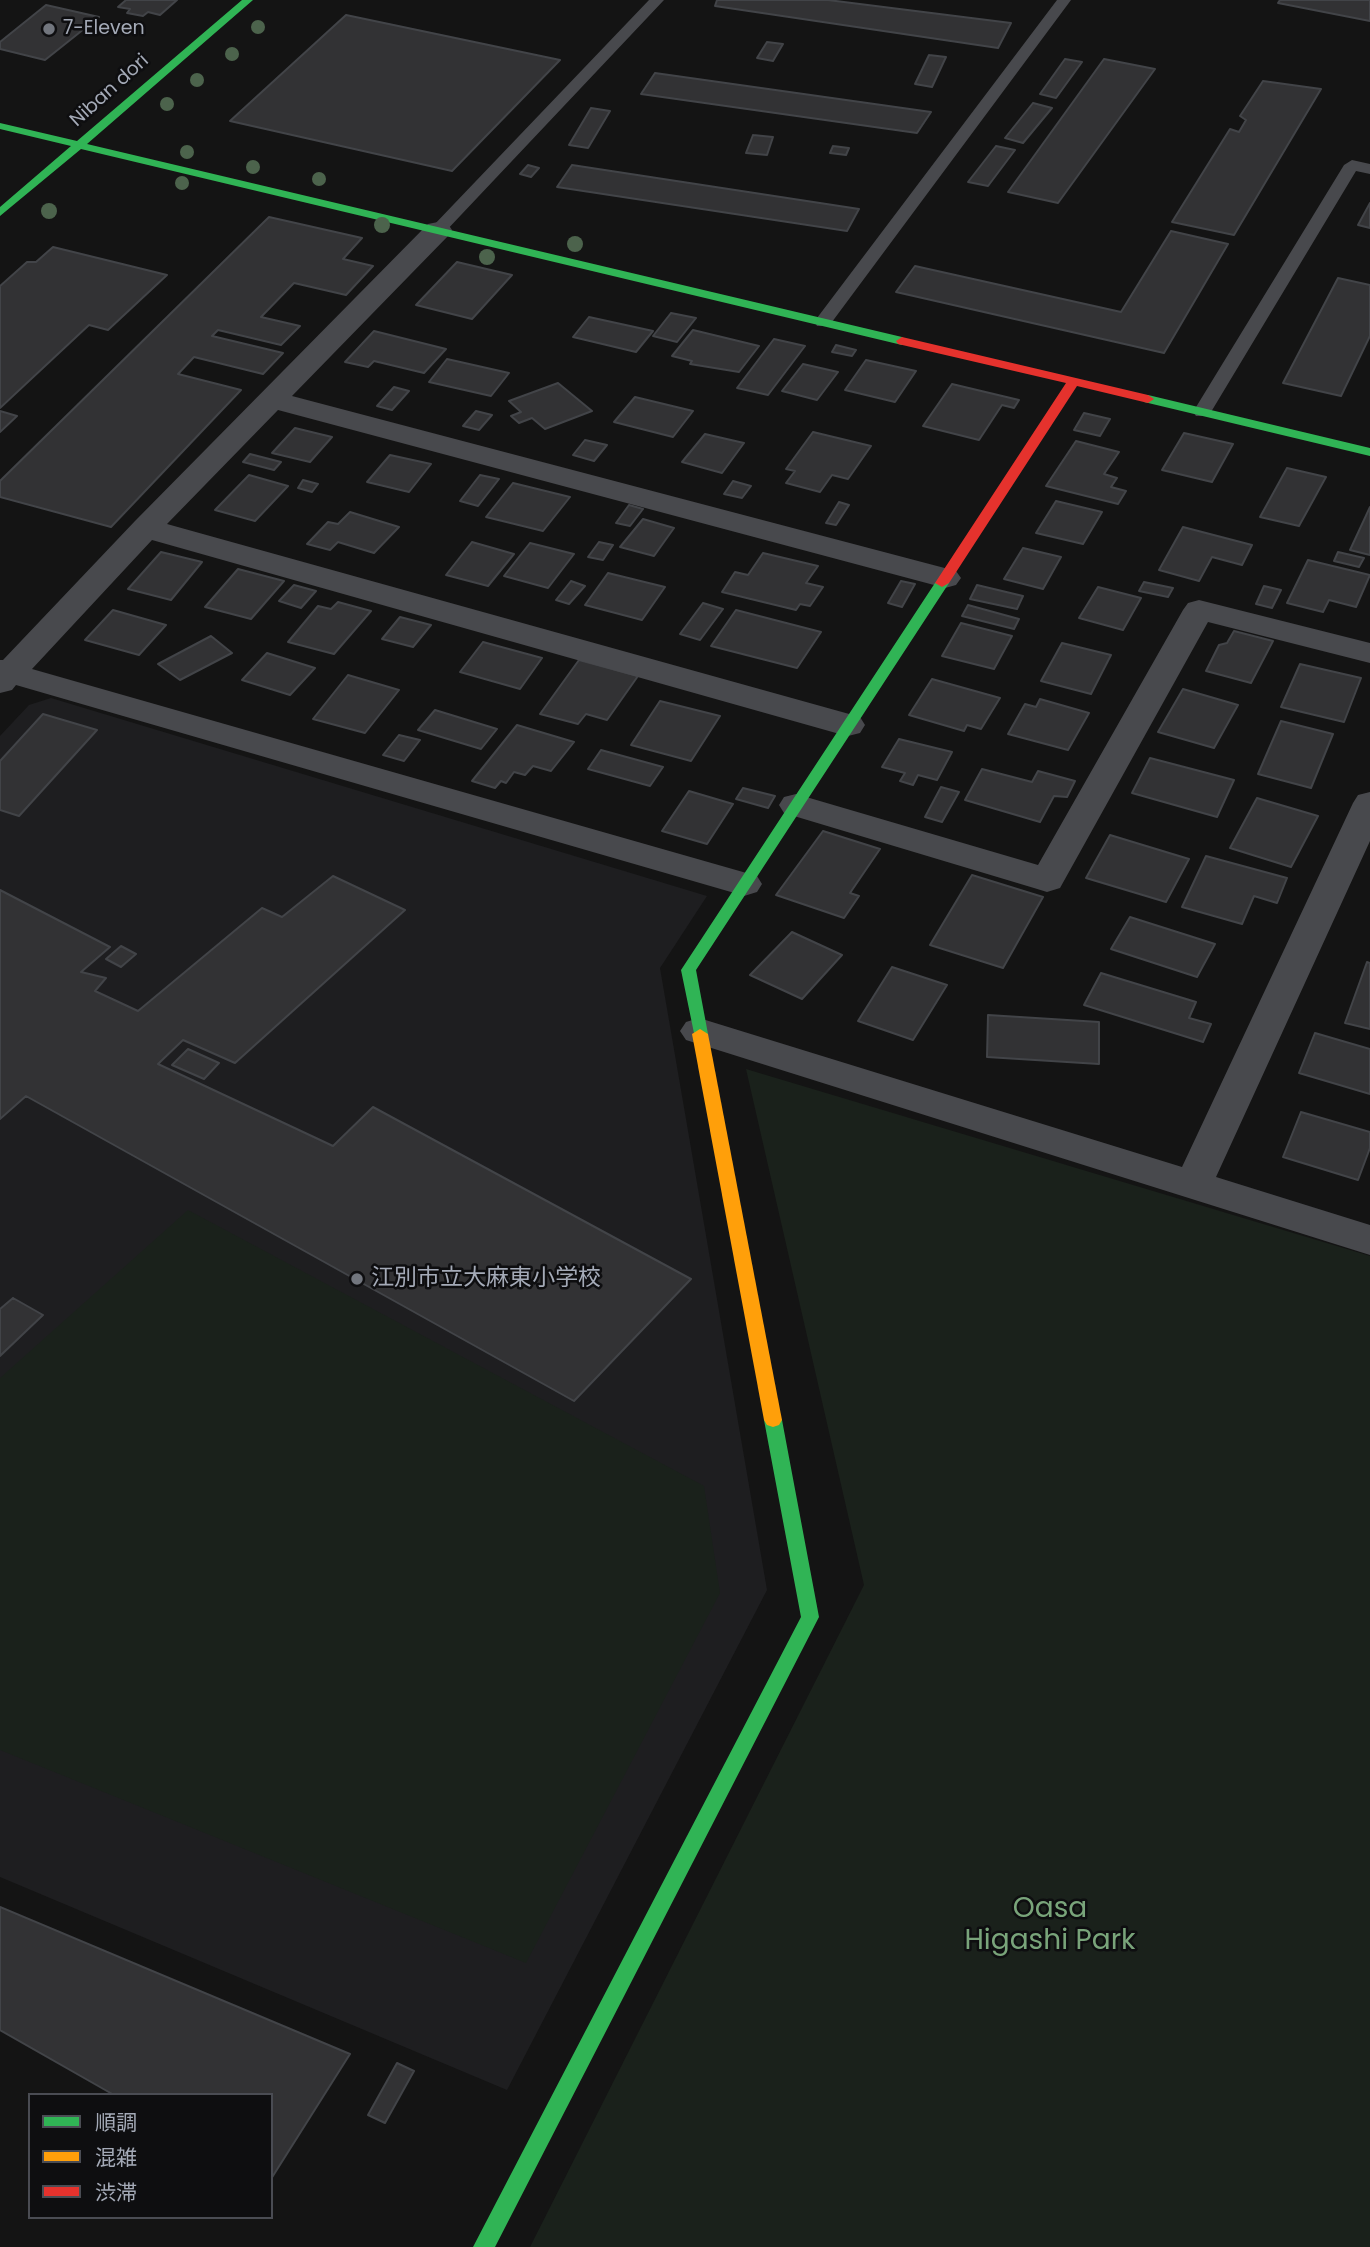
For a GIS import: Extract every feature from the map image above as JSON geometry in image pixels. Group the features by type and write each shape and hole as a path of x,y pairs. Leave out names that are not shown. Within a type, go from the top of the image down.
{"street":[{"name":"Niban dori","path":"0,213 248,0"},
{"path":"0,125 1370,452"},
{"path":"438,230 3,675 744,884"},
{"path":"484,2247 810,1617 688,970 1074,381"},
{"path":"274,400 945,578"},
{"path":"146,528 848,725"},
{"path":"796,805 1047,880 1199,610 1370,653"},
{"path":"1193,1185 1370,803"},
{"path":"699,1031 1370,1240"}],"lane":[{"path":"438,230 657,0"},
{"path":"823,322 1064,0"},
{"path":"1202,412 1352,165 1370,169"}],"shaded area":[{"name":"江別市立大麻東小学校","path":"51,698 707,896 660,968 767,1590 507,2090 0,1877 0,736 29,705"}],"green space":[{"name":"Oasa Higashi Park","path":"746,1069 1370,1256 1370,2247 530,2247 864,1585"},
{"path":"188,1210 704,1486 720,1593 526,1963 0,1750 0,1378"}],"building":[{"path":"126,0 177,0 160,15 148,12 143,16 127,13 130,9 118,7"},
{"path":"717,0 828,0 1011,23 998,48 715,6"},
{"path":"1280,0 1370,0 1370,21 1278,3"},
{"name":"7-Eleven","path":"46,5 99,17 45,60 0,49 0,42"},
{"path":"346,15 560,60 452,171 230,121"},
{"path":"767,42 783,44 773,61 757,58"},
{"path":"929,55 946,57 932,87 915,84"},
{"path":"1065,59 1082,62 1056,98 1040,94"},
{"path":"1104,59 1155,69 1058,203 1008,192"},
{"path":"655,73 931,112 917,133 641,94"},
{"path":"1263,81 1321,89 1234,235 1172,222 1230,129 1239,132 1246,120 1240,116"},
{"path":"1033,103 1052,108 1023,143 1005,138"},
{"path":"591,108 610,111 588,148 569,145"},
{"path":"753,135 773,137 767,155 746,153"},
{"path":"833,146 849,148 846,155 830,153"},
{"path":"996,146 1015,150 988,186 968,182"},
{"path":"528,165 539,168 531,177 520,174"},
{"path":"572,165 859,209 847,231 557,187"},
{"path":"1370,203 1370,228 1358,225"},
{"path":"269,217 362,238 343,259 373,266 346,295 294,283 261,317 300,326 281,345 218,330 212,336 283,353 263,374 194,357 178,374 241,390 111,527 0,497 0,481"},
{"path":"1171,231 1228,244 1164,353 896,292 915,266 1121,312"},
{"path":"53,247 167,275 108,330 89,325 0,408 0,286 27,262 36,262"},
{"path":"457,262 512,275 472,319 416,305"},
{"path":"1338,278 1370,285 1370,336 1341,396 1283,383"},
{"path":"671,313 696,318 677,342 653,336"},
{"path":"589,317 653,331 636,352 573,337"},
{"path":"693,330 759,346 739,372 690,364 692,361 672,356"},
{"path":"374,331 446,349 424,373 374,361 368,367 345,362"},
{"path":"774,339 805,346 768,395 737,388"},
{"path":"836,345 856,350 852,356 832,352"},
{"path":"447,359 509,373 491,396 429,382"},
{"path":"866,360 916,371 895,402 845,390"},
{"path":"803,364 838,372 817,400 782,391"},
{"path":"558,383 592,411 545,429 532,418 519,423 511,416 521,412 509,401"},
{"path":"952,384 1019,400 1014,408 1002,405 979,440 923,426"},
{"path":"394,387 409,391 392,410 377,406"},
{"path":"635,397 693,411 673,437 614,422"},
{"path":"0,411 17,416 0,432"},
{"path":"476,411 492,415 479,430 463,426"},
{"path":"1084,413 1110,419 1100,436 1074,430"},
{"path":"295,428 332,437 310,462 272,453"},
{"path":"813,432 871,446 848,479 832,475 820,492 786,483 795,471 786,469"},
{"path":"1184,433 1233,444 1212,482 1162,470"},
{"path":"705,434 744,443 722,473 682,462"},
{"path":"585,440 607,445 594,461 573,455"},
{"path":"1076,441 1119,452 1104,474 1117,478 1111,487 1126,491 1118,504 1046,486"},
{"path":"250,454 281,462 274,470 243,462"},
{"path":"390,455 431,464 409,492 367,482"},
{"path":"1287,468 1326,477 1299,526 1260,517"},
{"path":"249,475 288,486 255,521 215,510"},
{"path":"480,475 499,479 478,506 460,501"},
{"path":"303,480 318,484 312,492 298,488"},
{"path":"733,481 751,486 742,498 724,494"},
{"path":"513,483 570,497 543,531 486,517"},
{"path":"1056,501 1102,512 1083,544 1036,533"},
{"path":"839,502 849,505 836,525 826,523"},
{"path":"629,505 643,509 630,526 616,523"},
{"path":"1370,507 1370,555 1350,550"},
{"path":"350,512 399,527 374,553 338,542 330,550 307,544 328,522 338,524"},
{"path":"643,519 674,528 654,556 620,547"},
{"path":"1183,527 1252,545 1242,565 1212,557 1199,581 1159,570"},
{"path":"472,542 514,554 488,586 446,575"},
{"path":"599,542 613,545 603,560 588,557"},
{"path":"530,543 574,554 548,588 504,576"},
{"path":"1023,548 1061,557 1043,589 1004,579"},
{"path":"161,552 202,562 171,600 128,589"},
{"path":"1338,552 1364,558 1359,567 1334,561"},
{"path":"763,553 818,566 806,583 823,587 810,606 800,604 796,610 722,592 735,572 748,575"},
{"path":"1308,560 1370,575 1356,607 1329,600 1323,612 1287,603"},
{"path":"238,569 284,581 251,619 205,607"},
{"path":"608,573 665,587 642,620 585,605"},
{"path":"571,581 585,586 569,604 556,600"},
{"path":"901,581 915,584 902,607 888,603"},
{"path":"1144,582 1173,588 1168,597 1139,591"},
{"path":"294,585 316,591 301,608 279,601"},
{"path":"977,585 1023,596 1017,609 970,599"},
{"path":"1264,586 1281,590 1272,608 1256,604"},
{"path":"1098,587 1141,598 1123,630 1079,618"},
{"path":"338,602 371,611 334,654 288,642 318,606 331,609"},
{"path":"703,603 723,609 700,640 680,634"},
{"path":"968,605 1019,619 1014,629 962,616"},
{"path":"113,610 166,625 139,655 85,640"},
{"path":"736,610 821,632 797,668 711,646"},
{"path":"400,617 431,625 413,647 382,639"},
{"path":"961,623 1012,636 994,669 942,656"},
{"path":"1234,631 1273,641 1251,683 1206,671 1219,645 1227,643"},
{"path":"211,636 232,653 180,680 158,664"},
{"path":"483,642 542,658 520,689 460,672"},
{"path":"1062,643 1111,655 1091,694 1041,681"},
{"path":"267,653 315,668 290,695 242,680"},
{"path":"579,660 638,676 607,720 586,714 578,724 540,714"},
{"path":"1300,664 1361,678 1344,722 1281,707"},
{"path":"348,675 399,690 365,733 313,719"},
{"path":"932,679 1000,698 981,729 967,725 964,731 909,715"},
{"path":"1183,689 1238,705 1214,748 1158,732"},
{"path":"1040,699 1089,713 1068,750 1008,734 1025,704 1036,707"},
{"path":"660,701 720,716 691,761 631,745"},
{"path":"435,710 497,729 481,749 418,730"},
{"path":"43,714 97,730 19,816 0,810 0,761"},
{"path":"1281,721 1333,734 1311,788 1258,774"},
{"path":"517,725 574,742 551,771 533,766 525,775 514,772 506,783 501,781 495,788 472,781"},
{"path":"399,735 420,740 404,761 383,755"},
{"path":"899,739 952,752 937,780 918,775 913,785 900,781 905,773 882,767"},
{"path":"601,750 663,767 650,786 588,769"},
{"path":"1150,758 1234,780 1217,817 1132,793"},
{"path":"982,769 1032,782 1038,771 1075,781 1067,797 1054,796 1040,822 965,800"},
{"path":"941,787 959,792 942,822 925,817"},
{"path":"743,788 775,796 768,808 736,799"},
{"path":"689,791 733,804 707,844 662,831"},
{"path":"1257,798 1318,816 1291,867 1230,848"},
{"path":"823,831 880,849 850,893 859,896 844,918 776,895"},
{"path":"1110,835 1189,859 1166,902 1086,878"},
{"path":"1206,856 1287,878 1277,903 1254,896 1242,924 1182,907"},
{"path":"972,875 1043,897 1003,968 930,945"},
{"path":"333,876 405,910 235,1063 183,1040 158,1064 333,1146 373,1107 691,1279 574,1401 26,1096 0,1119 0,890 110,947 81,972 106,978 95,991 138,1011 262,908 282,917"},
{"path":"1130,917 1215,944 1197,977 1111,949"},
{"path":"792,932 842,955 802,999 750,975"},
{"path":"121,946 136,954 121,967 106,959"},
{"path":"1367,962 1370,963 1370,1029 1345,1023"},
{"path":"892,967 947,985 913,1040 858,1021"},
{"path":"1101,973 1196,1002 1189,1018 1211,1024 1203,1042 1084,1005"},
{"path":"988,1015 1099,1022 1099,1064 987,1057"},
{"path":"1315,1033 1370,1049 1370,1094 1299,1073"},
{"path":"188,1049 219,1063 204,1079 172,1065"},
{"path":"1301,1112 1370,1132 1370,1148 1358,1180 1283,1157"},
{"path":"13,1298 43,1315 0,1356 0,1309"},
{"path":"0,1907 350,2054 273,2176 273,2093 110,2093 0,2030"},
{"path":"397,2063 414,2071 385,2123 368,2115"}],"traffic: fast":[{"path":"0,213 248,0"},
{"path":"0,126 902,341"},
{"path":"1148,399 1370,452"},
{"path":"700,1034 688,970 942,583"},
{"path":"484,2247 810,1617 773,1420"}],"traffic: slow":[{"path":"700,1034 773,1420"}],"traffic: jam":[{"path":"902,341 1148,399"},
{"path":"942,583 1074,381"}],"place":[{"name":"7-Eleven","path":"49,29"},
{"name":"江別市立大麻東小学校","path":"357,1279"}]}
